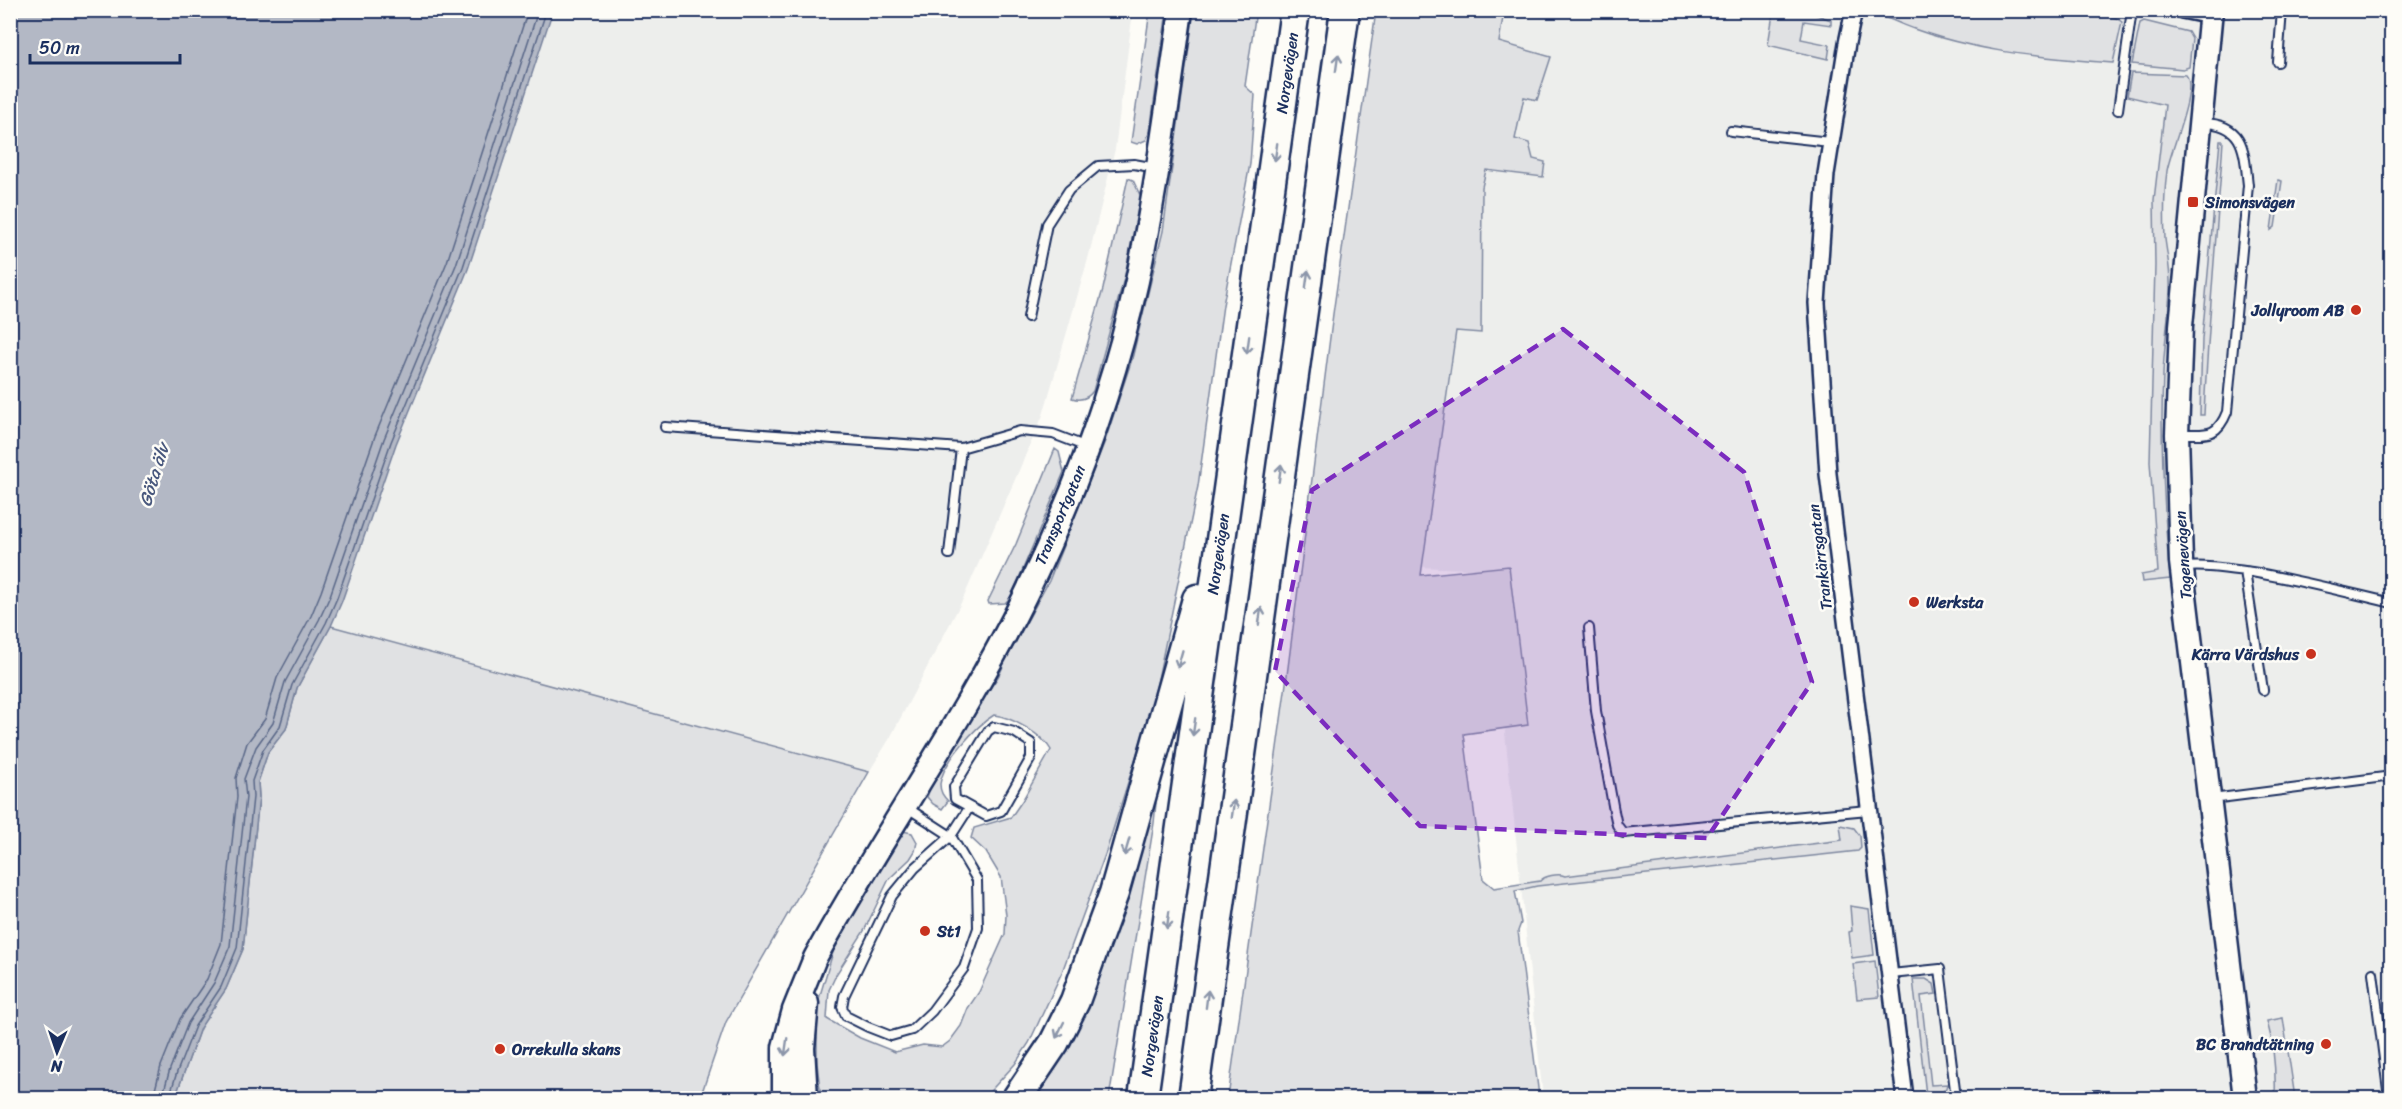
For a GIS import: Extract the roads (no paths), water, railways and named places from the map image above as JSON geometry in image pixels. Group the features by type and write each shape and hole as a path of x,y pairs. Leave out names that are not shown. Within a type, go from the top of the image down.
{"highway":[{"name":"Norgevägen","path":"1143,1098 1295,10"},
{"path":"1193,1098 1345,10"},
{"path":"1017,1098 1054,1043 1070,1011 1114,893 1225,502"},
{"path":"1198,1098 1200,1057"}],"street":[{"name":"Transportgatan","path":"784,1098 784,1047 794,1011 810,972 840,913 1005,635 1048,545 1089,447 1128,319 1158,168 1181,10"},
{"name":"Trankärrsgatan","path":"1854,10 1830,142 1817,303 1828,474 1905,1098"},
{"path":"2182,10 2211,13"},
{"name":"Tagenevägen","path":"2211,13 2181,326 2177,434 2182,568 2245,1098"},
{"name":"Transportgatan","path":"806,1098 804,1048 810,972"}],"lane":[{"path":"2118,110 2132,10"},
{"path":"2278,62 2282,10"},
{"path":"2177,434 2211,433 2222,426 2227,412 2248,185 2244,152 2235,134 2231,129 2217,123 2201,123"},
{"path":"1731,131 1830,142"},
{"path":"1028,317 1047,224 1070,190 1098,166 1134,164 1158,168"},
{"path":"665,427 961,448 1020,431 1053,434 1089,447"},
{"path":"949,554 961,448"},
{"path":"2182,568 2200,566 2283,577 2391,603"},
{"path":"2245,571 2263,690"},
{"path":"1589,628 1598,722 1617,825 1623,833 1868,810"},
{"path":"994,727 1001,727 1031,743 1031,758 1001,812 986,816 969,808 955,799 954,788 988,731 994,727"},
{"path":"2210,799 2391,776"},
{"path":"904,806 951,836 977,880 978,928 964,968 932,1011 912,1030 891,1036 868,1028 846,1016 842,1006 844,996 892,896 915,868 951,836 969,808"},
{"path":"1891,974 1940,969 1956,1098"},
{"path":"2373,973 2389,1098"},
{"path":"2058,1098 2098,1095"}],"water":[{"name":"Göta älv","path":"13,11 550,11 550,19 468,269 396,444 342,601 297,688 286,729 268,752 258,782 259,797 243,949 226,989 200,1028 175,1098 11,1098 10,18"}],"place":[{"name":"Simonsvägen","path":"2193,202"},
{"name":"Jollyroom AB","path":"2356,310"},
{"name":"Werksta","path":"1914,602"},
{"name":"Kärra Värdshus","path":"2311,654"},
{"name":"St1","path":"925,931"},
{"name":"BC Brandtätning","path":"2326,1044"},
{"name":"Orrekulla skans","path":"500,1049"}]}
